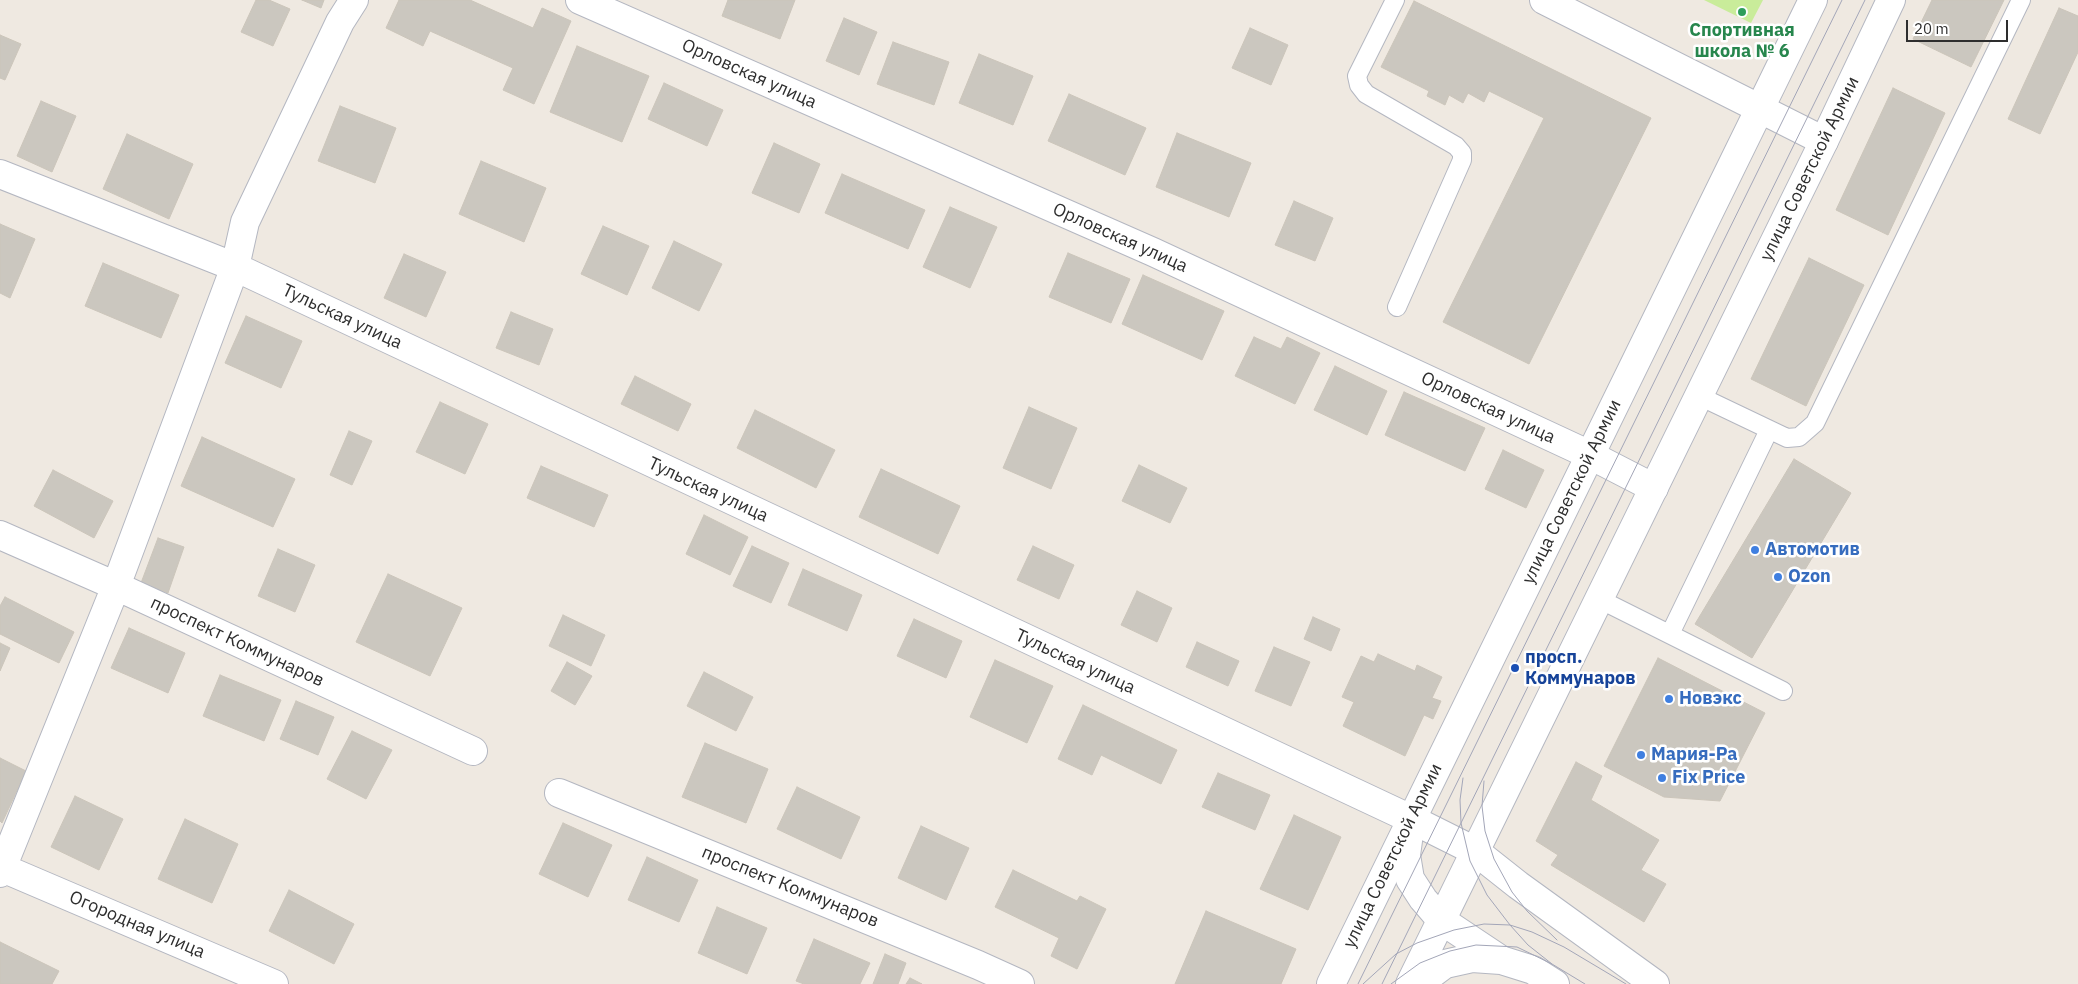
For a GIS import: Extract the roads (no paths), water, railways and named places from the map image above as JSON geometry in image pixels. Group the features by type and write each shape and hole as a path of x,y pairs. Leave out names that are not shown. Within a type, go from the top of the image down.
{"street":[{"path":"1,869 116,586 235,267 245,222 340,22 354,0"},
{"name":"Орловская улица","path":"580,0 1153,252 1590,455 1654,488"},
{"path":"1544,0 1824,141"},
{"name":"улица Советской Армии","path":"1330,984 1813,0"},
{"name":"улица Советской Армии","path":"1410,984 1824,141 1891,0"},
{"name":"Тульская улица","path":"0,174 235,267 1475,851"},
{"name":"проспект Коммунаров","path":"0,535 116,586 473,751"},
{"name":"проспект Коммунаров","path":"559,793 1020,984"},
{"path":"1411,820 1406,855 1410,879 1423,899 1441,920 1501,960"},
{"path":"1475,851 1518,886 1655,984"},
{"name":"Огородная улица","path":"1,869 274,984"},
{"path":"1418,984 1444,964 1472,958 1501,960 1533,970 1555,984"}],"lane":[{"path":"1394,0 1357,76 1359,85 1366,94 1456,146 1462,153 1462,160 1397,307"},
{"path":"1699,396 1787,438 1798,437 1815,424 2021,0"},
{"path":"1670,634 1769,430"},
{"path":"1599,599 1783,691"}],"tram line":[{"path":"1358,984 1842,0"},
{"path":"1382,984 1865,0"},
{"path":"1463,778 1460,800 1461,823 1470,861 1487,895 1510,925 1528,945 1552,964"},
{"path":"1484,781 1482,806 1485,831 1494,859 1512,892 1527,911 1557,940"},
{"path":"1363,984 1396,954 1417,943 1454,930 1484,924 1510,925 1532,932 1564,947 1626,984"},
{"path":"1391,984 1420,963 1450,951 1476,945 1517,947 1552,964 1585,984"}],"place":[{"name":"Спортивная школа № 6","path":"1742,12"},
{"name":"Автомотив","path":"1755,550"},
{"name":"Ozon","path":"1778,577"},
{"name":"просп. Коммунаров","path":"1515,668"},
{"name":"Новэкс","path":"1669,699"},
{"name":"Мария-Ра","path":"1641,755"},
{"name":"Fix Price","path":"1662,778"}]}
